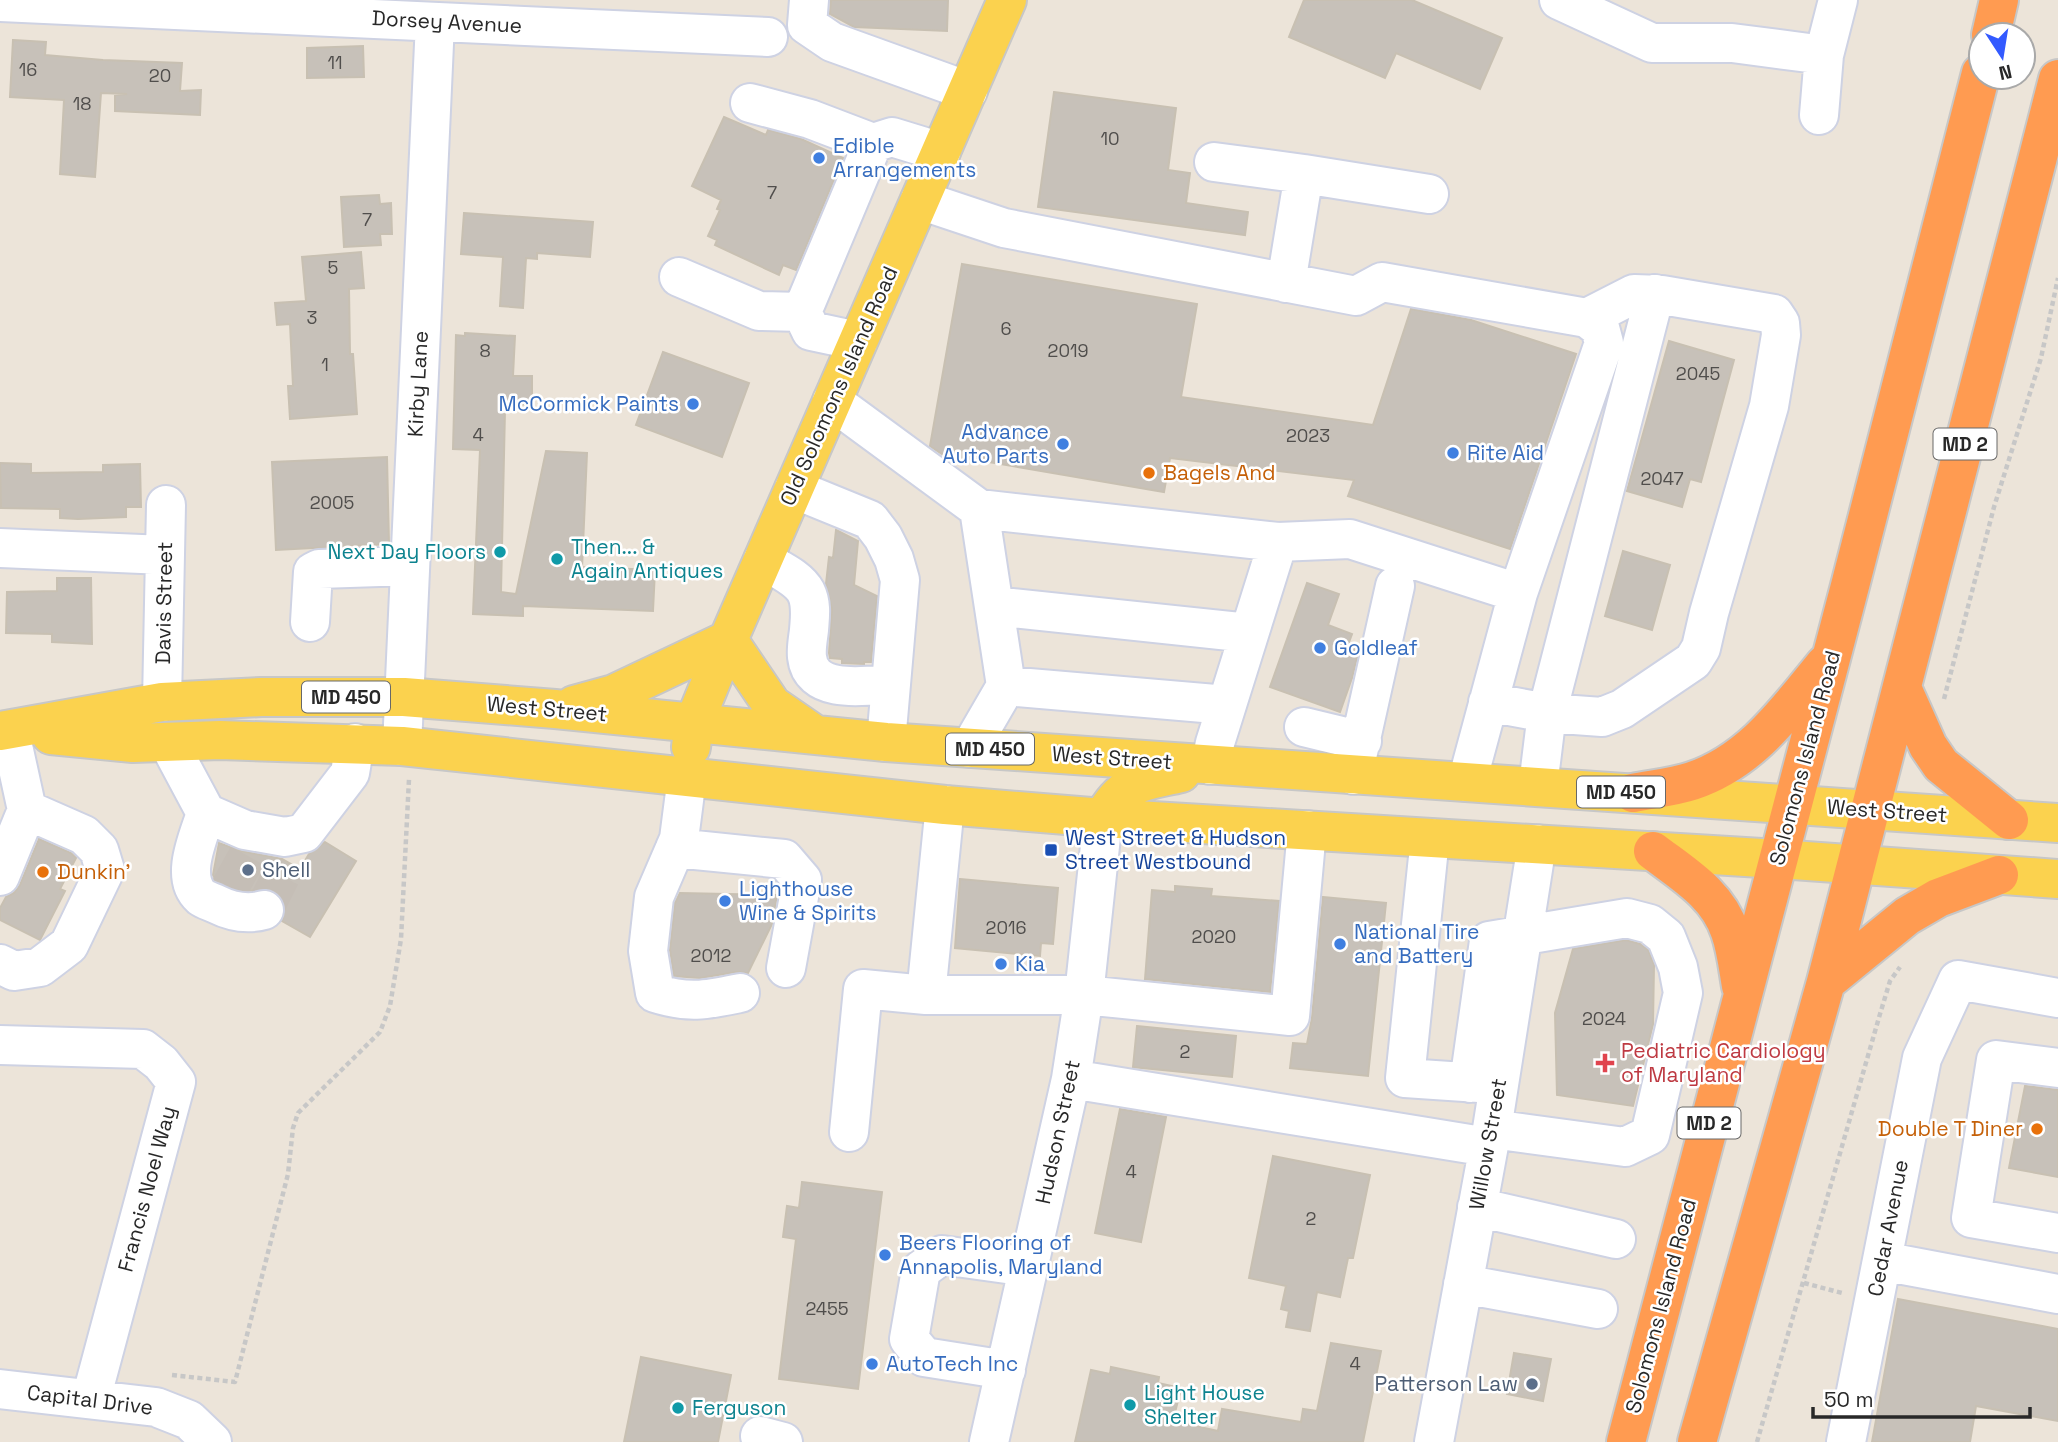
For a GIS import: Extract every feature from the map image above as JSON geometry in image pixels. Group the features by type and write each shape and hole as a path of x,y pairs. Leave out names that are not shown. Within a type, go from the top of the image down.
{"highway":[{"path":"1995,21 2000,0"},
{"name":"MD 2","path":"1697,1442 1826,982 2058,79"},
{"name":"Solomons Island Road","path":"1626,1442 1976,91"},
{"path":"1633,793 1692,781 1726,766 1749,751 1831,657"},
{"path":"1902,690 1928,746 1941,765 2009,820"},
{"path":"1653,851 1703,889 1718,908 1730,932 1743,994"},
{"path":"1826,982 1907,916 1938,898 1999,875"}],"main road":[{"name":"Old Solomons Island Road","path":"687,777 694,723 728,640 1007,0"},
{"path":"555,709 614,694 728,640 772,705 816,736"},
{"name":"West Street","path":"4,731 162,702 261,697 404,697 886,742 1210,765 1358,758 1466,782 2058,824"},
{"name":"MD 450","path":"4,731 133,743 220,740 355,743 406,757 687,777 945,805 1103,818 1857,864 2058,880"},
{"path":"1103,818 1112,800 1121,791 1143,782 1210,765"}],"street":[{"path":"1559,0 1652,43 1732,43 1824,55"},
{"path":"1818,115 1824,55 1839,0"},
{"name":"Dorsey Avenue","path":"0,2 190,5 435,22 768,37"},
{"path":"808,13 832,42 968,91"},
{"name":"Kirby Lane","path":"406,757 404,697 435,22"},
{"path":"751,103 810,119 873,143 892,137 941,152"},
{"path":"859,341 811,331 802,312 873,143"},
{"path":"1214,162 1429,194"},
{"path":"1286,283 1304,174"},
{"path":"920,200 1004,228 1286,283 1356,296 1382,282 1587,318 1600,328 1604,343 1518,593 1466,782"},
{"path":"679,277 759,311 802,312"},
{"path":"1488,702 1547,713 1602,717 1622,709 1693,661 1701,648 1769,406 1781,335 1780,323 1774,314 1655,294 1634,293 1587,318"},
{"path":"1538,786 1547,713 1655,294"},
{"path":"832,401 979,509 1278,542 1350,539 1518,593"},
{"path":"794,489 870,520 883,537 894,559 900,580 886,742"},
{"name":"Davis Street","path":"162,702 166,505"},
{"path":"970,748 1006,686 979,509"},
{"path":"1210,765 1278,542"},
{"path":"0,548 165,555"},
{"path":"763,560 791,577 806,591 810,608 807,659 821,678 834,686 853,688 891,684"},
{"path":"310,622 313,572 319,569 410,566"},
{"path":"1304,727 1358,758 1395,586"},
{"path":"994,606 1249,633"},
{"path":"1006,686 1227,705"},
{"path":"0,876 27,810 4,731"},
{"path":"168,742 206,813 258,838 285,837 296,848 350,773 355,743"},
{"path":"687,777 679,839 654,897 648,951 655,993 680,1001 706,1000 740,993"},
{"path":"926,995 945,805"},
{"path":"0,964 14,971 40,967 69,945 105,870 99,850 83,835 27,810"},
{"path":"206,813 193,857 191,879 201,897 224,897 227,909 251,914 264,910"},
{"name":"Hudson Street","path":"989,1442 1071,1079 1084,995 1103,818"},
{"path":"849,1132 863,989 926,995 1084,995 1290,1016 1307,830"},
{"path":"1430,838 1405,1078 1484,1084"},
{"name":"Willow Street","path":"1434,1442 1490,1138 1484,1084 1521,937 1537,844"},
{"path":"675,848 784,859 802,880 786,968"},
{"path":"1071,1079 1490,1138 1625,1147 1650,1135 1682,993 1678,967 1666,937 1650,925 1627,918 1521,937"},
{"name":"Cedar Avenue","path":"1846,1442 1922,1058 1940,1014 1958,980 2058,998"},
{"name":"Francis Noel Way","path":"0,1045 143,1049 162,1063 176,1082 91,1399"},
{"path":"2058,1068 1996,1060 1971,1218 2058,1233"},
{"path":"1478,1208 1616,1239"},
{"path":"1006,1370 924,1357 909,1339 921,1270 942,1255 1029,1267"},
{"path":"1882,1261 2058,1294"},
{"path":"1463,1284 1598,1309"},
{"name":"Capital Drive","path":"0,1390 156,1407 189,1420 212,1442"}],"path":[{"path":"1944,709 1945,696 1994,507 2041,358 2058,278"},
{"path":"160,1373 235,1382 288,1174 293,1128 298,1113 380,1032 390,1006 401,939 406,757"},
{"path":"1757,1442 1890,981 1905,959"}],"building":[{"path":"831,0 948,0 947,31 854,27 830,14"},
{"path":"1304,0 1412,0 1502,38 1480,89 1396,53 1385,78 1289,37"},
{"path":"13,40 46,42 45,55 182,63 180,91 201,90 200,115 115,111 115,95 127,94 101,93 95,177 60,174 64,100 10,97"},
{"path":"363,46 364,77 307,78 307,48"},
{"path":"1054,92 1176,108 1168,170 1190,173 1186,203 1248,212 1245,235 1038,207"},
{"path":"724,117 766,135 768,130 801,139 843,158 796,270 783,265 779,275 715,245 717,240 708,236 720,210 717,209 721,200 692,186"},
{"path":"379,195 380,204 391,203 392,234 380,234 381,245 344,247 341,197"},
{"path":"464,213 593,222 590,257 537,253 537,259 526,258 523,308 500,306 503,257 461,254"},
{"path":"361,252 364,288 349,289 350,354 353,354 357,414 290,419 288,386 293,386 290,324 277,325 275,303 306,301 302,257"},
{"path":"962,264 1197,304 1181,397 1373,425 1411,309 1471,320 1576,354 1510,549 1348,496 1354,480 1170,458 1164,492 942,454 930,446"},
{"path":"465,333 515,336 513,376 532,376 532,405 515,404 514,410 505,410 501,592 516,594 546,451 587,453 582,569 655,570 653,611 523,606 523,616 473,614 480,450 453,449 456,335 465,336"},
{"path":"1669,341 1734,360 1701,482 1690,479 1682,507 1627,491"},
{"name":"McCormick Paints","path":"663,352 749,383 722,457 636,425"},
{"path":"387,457 389,544 276,550 272,462"},
{"path":"0,463 31,464 31,473 103,472 103,465 140,464 141,507 126,507 126,517 78,519 60,518 60,509 1,508"},
{"path":"836,530 858,541 854,585 877,596 871,662 864,664 842,663 842,659 830,658 832,609 826,584 829,557 833,558"},
{"path":"1623,551 1670,565 1652,630 1605,616"},
{"path":"57,578 91,578 92,644 52,642 52,634 6,633 7,592 57,591"},
{"name":"Goldleaf","path":"1307,583 1339,594 1328,625 1352,634 1348,645 1359,649 1340,712 1270,687"},
{"name":"Dunkin'","path":"39,839 71,853 76,858 60,889 65,891 40,940 0,920 0,908 6,897 14,893 20,885"},
{"path":"325,842 356,861 310,937 282,921 285,906 279,895 270,889 246,891 216,880 213,875 219,843 241,851 282,859 300,869 309,854"},
{"path":"960,879 1058,888 1053,944 1041,943 1040,956 955,948"},
{"path":"1175,886 1212,889 1211,896 1279,901 1270,992 1145,979 1152,890 1175,892"},
{"path":"680,893 777,895 772,924 748,973 736,972 700,978 674,976 670,950 675,903"},
{"path":"1323,897 1386,903 1368,1076 1290,1068 1293,1043 1307,1044 1312,1018"},
{"path":"1626,940 1640,944 1648,950 1654,965 1653,1024 1633,1106 1557,1095 1555,1013 1573,949"},
{"path":"1137,1026 1236,1036 1232,1077 1133,1067"},
{"name":"Double T Diner","path":"2025,1086 2058,1090 2058,1177 2009,1168"},
{"path":"1120,1109 1166,1117 1141,1242 1095,1233"},
{"path":"1273,1156 1370,1175 1353,1258 1348,1258 1340,1297 1317,1292 1310,1331 1286,1327 1289,1311 1281,1309 1286,1286 1249,1278"},
{"path":"802,1182 882,1192 858,1389 779,1379 796,1239 783,1237 787,1206 799,1208"},
{"path":"1898,1299 2058,1329 2058,1421 1976,1406 1970,1442 1872,1442"},
{"path":"1331,1343 1381,1351 1363,1442 1075,1442 1091,1370 1110,1374 1111,1367 1159,1377 1158,1383 1181,1388 1173,1421 1218,1431 1222,1409 1301,1422 1303,1409 1317,1411"},
{"path":"1514,1353 1551,1359 1543,1401 1507,1394"},
{"name":"Ferguson","path":"641,1357 731,1375 718,1442 624,1442"}],"tunnel":[{"path":"229,889 255,842"},
{"path":"264,910 288,862"}],"place":[{"name":"Edible Arrangements","path":"819,158"},
{"name":"McCormick Paints","path":"693,404"},
{"name":"Advance Auto Parts","path":"1063,444"},
{"name":"Rite Aid","path":"1453,453"},
{"name":"Bagels And","path":"1149,473"},
{"name":"Next Day Floors","path":"500,552"},
{"name":"Then... & Again Antiques","path":"557,559"},
{"name":"Goldleaf","path":"1320,648"},
{"name":"West Street & Hudson Street Westbound","path":"1051,850"},
{"name":"Shell","path":"248,870"},
{"name":"Dunkin'","path":"43,872"},
{"name":"Lighthouse Wine & Spirits","path":"725,901"},
{"name":"National Tire and Battery","path":"1340,944"},
{"name":"Kia","path":"1001,964"},
{"name":"Pediatric Cardiology of Maryland","path":"1605,1063"},
{"name":"Double T Diner","path":"2037,1129"},
{"name":"Beers Flooring of Annapolis, Maryland","path":"885,1255"},
{"name":"AutoTech Inc","path":"872,1364"},
{"name":"Patterson Law","path":"1532,1384"},
{"name":"Light House Shelter","path":"1130,1405"},
{"name":"Ferguson","path":"678,1408"}]}
